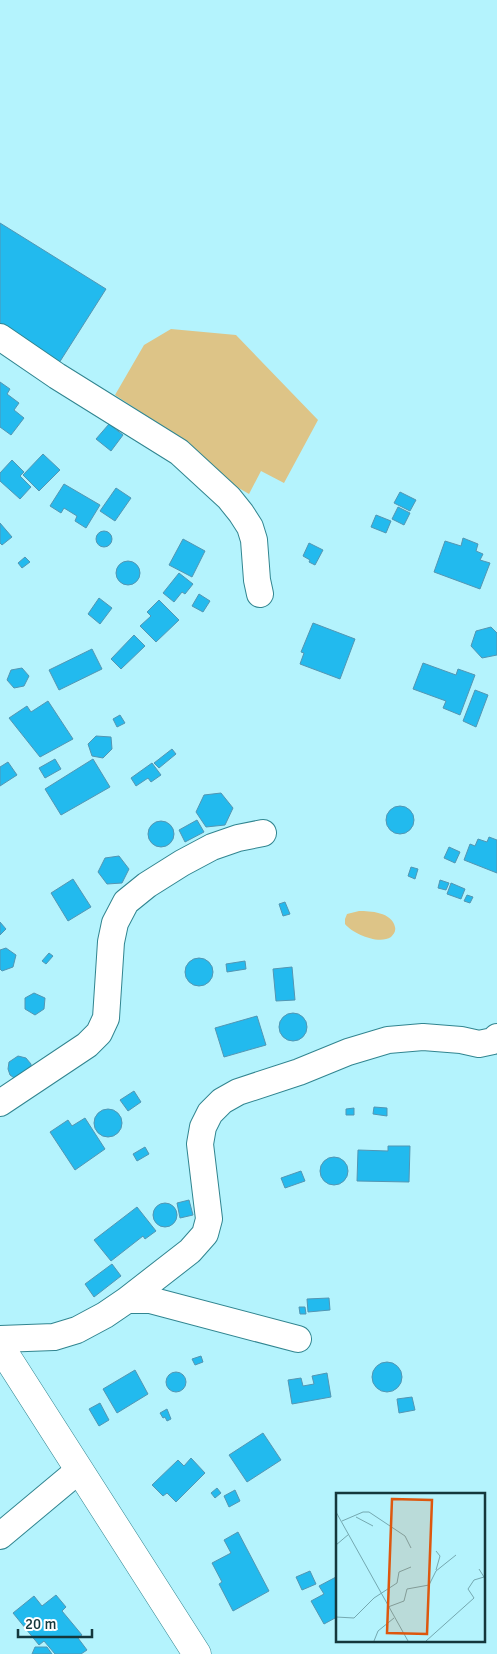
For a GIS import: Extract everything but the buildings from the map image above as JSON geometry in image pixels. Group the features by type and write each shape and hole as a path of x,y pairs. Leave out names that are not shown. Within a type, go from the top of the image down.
{"street":[{"path":"0,337 57,376 179,452 229,498 242,513 250,527 254,540 260,594"},
{"path":"0,1103 87,1045 99,1033 106,1018 112,936 115,923 126,902 147,885 212,847 238,838 263,833"},
{"path":"0,1339 54,1337 77,1330 127,1300 190,1251 205,1234 209,1219 200,1144 203,1127 210,1113 222,1101 238,1092 299,1072 348,1052 388,1040 422,1037 461,1040 479,1044 492,1041 497,1037"},
{"path":"127,1300 150,1300 298,1339"},
{"path":"0,1346 197,1654"},
{"path":"0,1536 80,1470"}],"shaded area":[{"path":"171,329 236,335 318,420 284,483 261,471 249,494 213,473 180,438 115,395 144,345"},
{"path":"359,911 380,913 390,918 395,927 394,934 391,937 380,940 360,935 349,928 345,924 347,914"}]}
